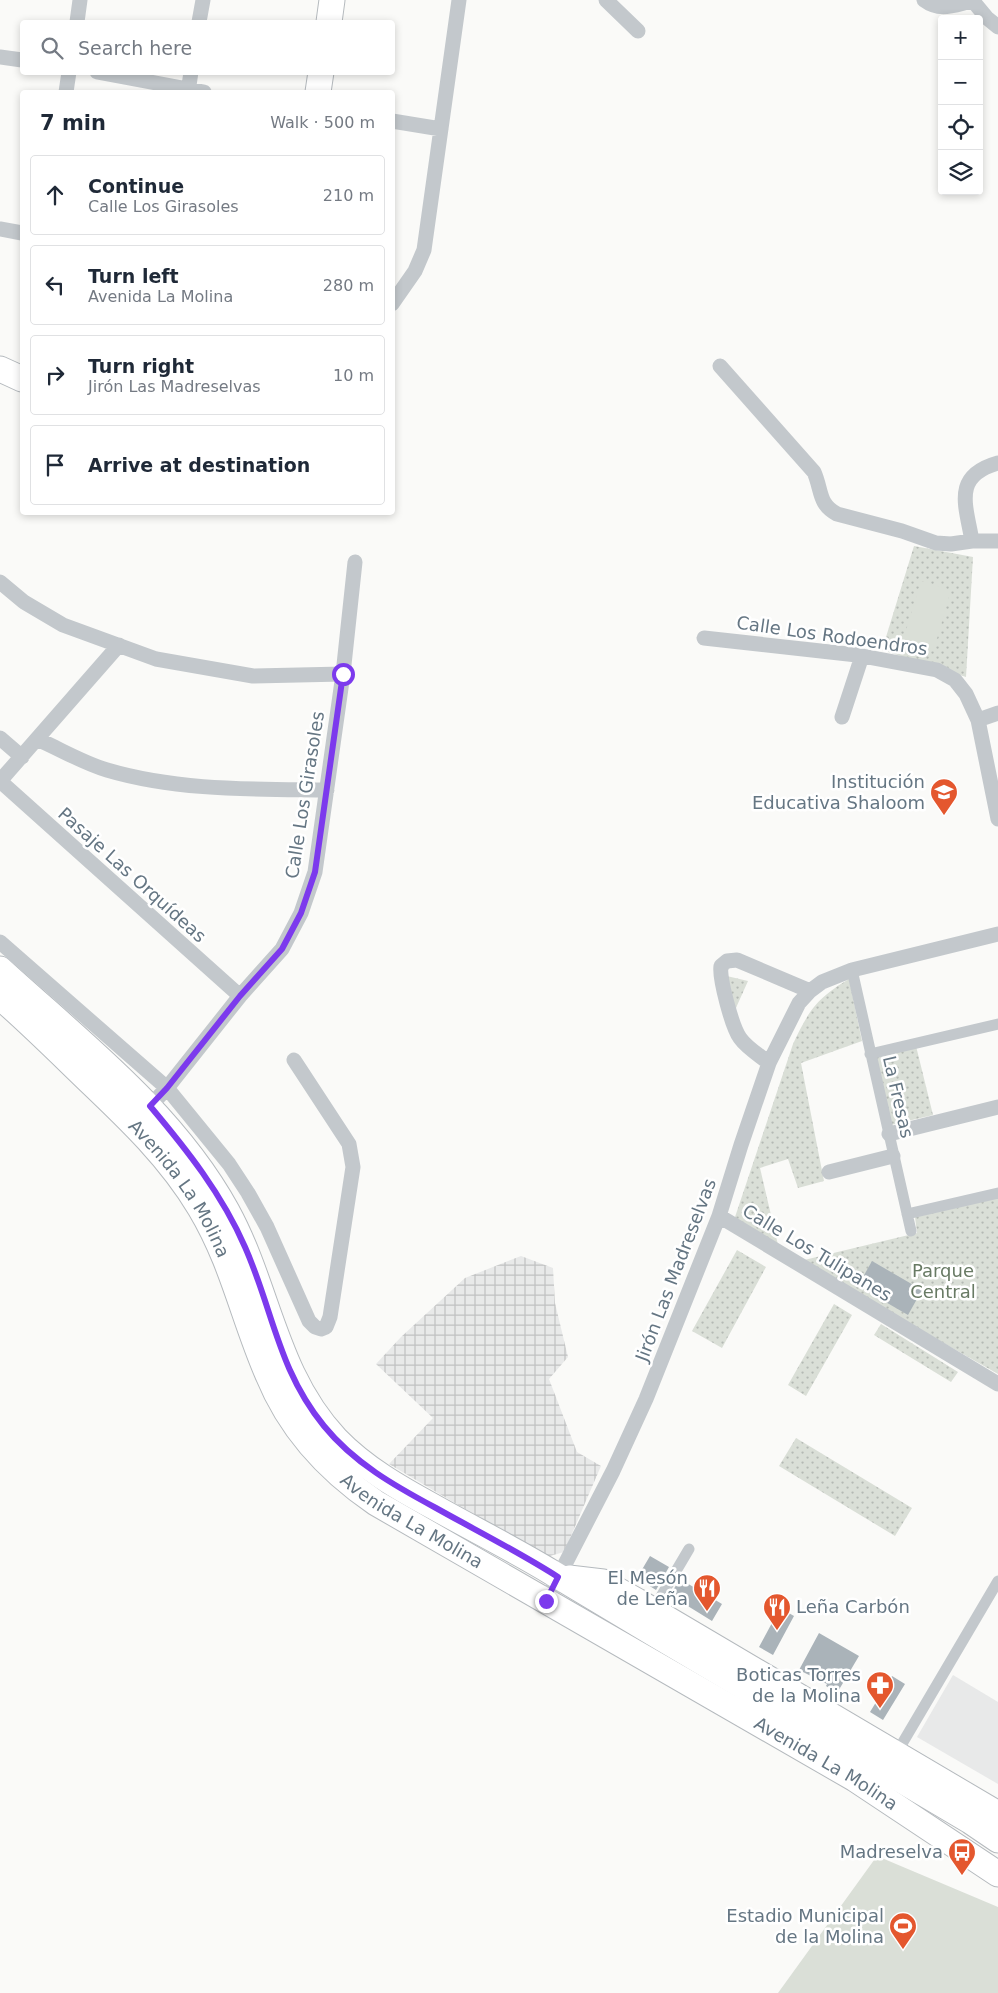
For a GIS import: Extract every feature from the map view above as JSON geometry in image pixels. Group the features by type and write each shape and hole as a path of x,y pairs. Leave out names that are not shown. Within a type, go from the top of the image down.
{"main road":[{"path":"329,20 332,0"},
{"path":"318,90 321,75"},
{"path":"0,369 20,378"},
{"name":"Avenida La Molina","path":"0,969 150,1106 197,1164 226,1209 253,1267 280,1349 290,1372 309,1405 325,1426 353,1455 387,1481 558,1577 970,1821 998,1840"},
{"name":"Avenida La Molina","path":"0,997 130,1120 162,1155 198,1205 212,1228 231,1269 268,1377 288,1415 314,1449 343,1478 376,1503 855,1779 998,1874"},
{"name":"Avenida La Molina","path":"558,1577 604,1582 998,1814"}],"street":[{"path":"77,20 80,0"},
{"path":"199,20 203,0"},
{"path":"395,300 415,272 424,250 459,0"},
{"path":"924,0 932,6 942,8 972,0 987,18 998,27"},
{"path":"611,2 638,31"},
{"path":"0,57 20,60"},
{"path":"66,90 69,75"},
{"path":"112,75 184,90"},
{"path":"191,75 194,90"},
{"path":"395,121 441,128"},
{"path":"0,229 20,233"},
{"path":"720,366 814,472 819,484 822,501 829,510 936,543 998,542"},
{"path":"972,542 964,494 968,482 976,474 985,466 998,463"},
{"name":"Calle Los Girasoles","path":"130,1120 150,1106 167,1088 240,996 282,949 301,913 315,872 343,674 355,562"},
{"path":"1,585 24,602 63,625 156,659 253,676 343,674"},
{"name":"Calle Los Rodoendros","path":"704,638 862,656 937,670 955,680 966,694 978,720 998,819"},
{"path":"0,781 119,645"},
{"path":"842,717 862,656"},
{"path":"978,720 998,714"},
{"path":"0,738 22,757"},
{"path":"37,739 106,770 178,785 250,789 326,790"},
{"name":"Pasaje Las Orquídeas","path":"0,781 240,996"},
{"name":"Jirón Las Madreselvas","path":"546,1601 613,1470 646,1399 719,1216 769,1063 799,1003 822,982 852,970 998,934"},
{"path":"0,942 167,1088 229,1164 248,1193 267,1227 309,1321 315,1327 321,1329 326,1326 330,1317 353,1167 349,1144 294,1060"},
{"path":"769,1063 746,1046 734,1026 721,975 721,966 724,963 737,960 810,991"},
{"name":"La Fresas","path":"852,970 910,1231"},
{"path":"870,1054 998,1024"},
{"path":"889,1134 998,1107"},
{"path":"829,1172 893,1156"},
{"path":"907,1214 998,1193"},
{"name":"Calle Los Tulipanes","path":"719,1216 998,1384"},
{"path":"653,1610 690,1549"},
{"path":"896,1754 998,1581"}],"shaded area":[{"path":"521,1256 553,1268 555,1303 568,1357 549,1379 577,1452 601,1466 564,1552 546,1557 389,1464 433,1418 376,1364 401,1337 465,1278"},
{"path":"953,1675 998,1702 998,1784 917,1737"}],"green space":[{"path":"914,546 973,557 966,677 882,650"},
{"path":"921,581 951,590 934,649 903,640"},
{"path":"714,973 748,981 731,1019"},
{"path":"849,979 862,1041 801,1063 824,1181 798,1188 788,1159 760,1168 778,1245 734,1220 793,1044 804,1022 821,999"},
{"path":"916,1046 933,1115 891,1125 874,1057"},
{"name":"Parque Central","path":"998,1198 998,1374 800,1261 917,1233 915,1217"},
{"path":"737,1250 766,1267 722,1348 692,1331"},
{"path":"834,1304 852,1315 806,1396 788,1385"},
{"path":"881,1324 958,1372 951,1382 874,1335"},
{"path":"796,1438 912,1508 895,1536 779,1466"},
{"name":"Estadio Municipal de la Molina","path":"877,1856 998,1907 998,1993 778,1993"}],"building":[{"path":"872,1261 922,1290 908,1315 858,1286"},
{"path":"650,1556 669,1567 656,1590 637,1578"},
{"path":"680,1579 722,1604 712,1621 670,1595"},
{"name":"Leña Carbón","path":"780,1608 794,1616 773,1655 759,1647"},
{"path":"819,1633 859,1656 837,1693 826,1686 827,1684 799,1670"},
{"path":"892,1676 905,1684 883,1720 870,1712"}],"place":[{"name":"Institución Educativa Shaloom","path":"944,816"},
{"name":"El Mesón de Leña","path":"707,1612"},
{"name":"Leña Carbón","path":"777,1631"},
{"name":"Boticas Torres de la Molina","path":"880,1709"},
{"name":"Madreselva","path":"962,1876"},
{"name":"Estadio Municipal de la Molina","path":"903,1950"}],"route":[{"path":"343,674 315,872 301,913 282,949 240,996 167,1088 150,1106 197,1164 226,1209 253,1267 280,1349 290,1372 313,1411 338,1441 387,1481 558,1577 546,1601"}]}
